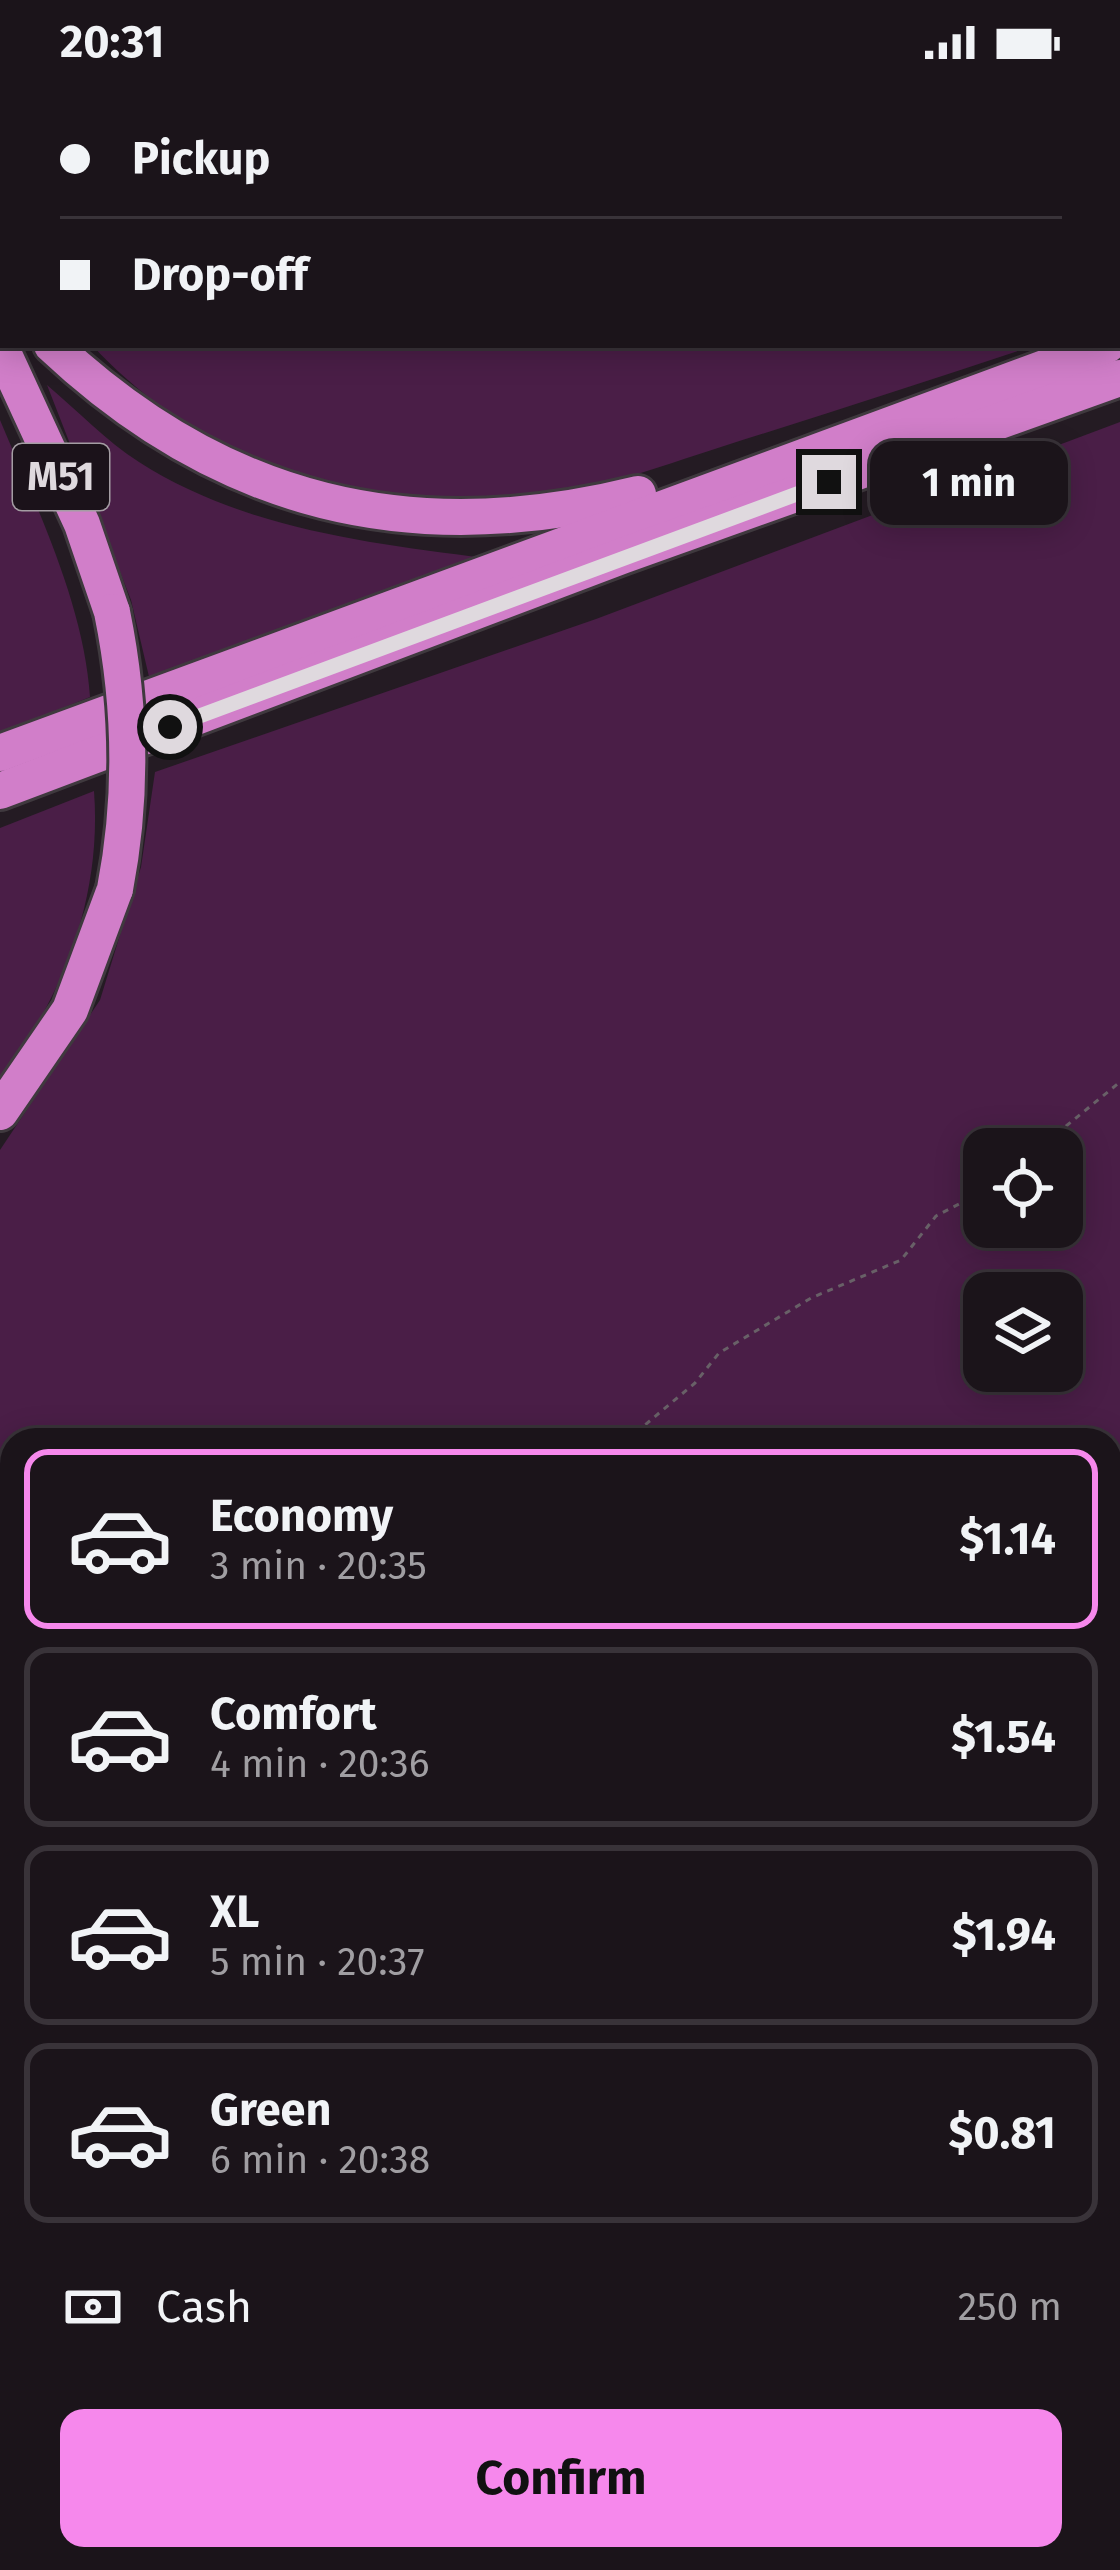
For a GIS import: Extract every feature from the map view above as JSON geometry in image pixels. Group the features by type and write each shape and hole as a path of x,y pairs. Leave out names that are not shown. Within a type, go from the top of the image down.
{"highway":[{"name":"M51","path":"0,1112 70,1010 115,889 124,842 129,749 112,612 82,524 1,348"},
{"path":"56,348 151,426 252,482 400,514 540,514 641,493 769,450 867,430"},
{"path":"0,753 1099,348"},
{"path":"0,791 622,556 1120,378"}],"path":[{"path":"1064,1128 1120,1082"},
{"path":"641,1428 694,1383 719,1353 811,1298 901,1260 936,1216 963,1202"}],"shaded area":[{"path":"95,348 1027,348 607,483 547,497 486,503 378,495 272,466 175,416"},
{"path":"47,385 139,462 220,503 306,529 485,558 150,681 131,600"},
{"path":"0,420 68,591 90,697 0,733"},
{"path":"1120,422 1120,1428 0,1428 0,1150 100,1000 141,867 155,772 596,619"},
{"path":"94,791 92,868 74,943 43,1013 0,1077 0,828"}],"route":[{"path":"170,727 829,482"}]}
